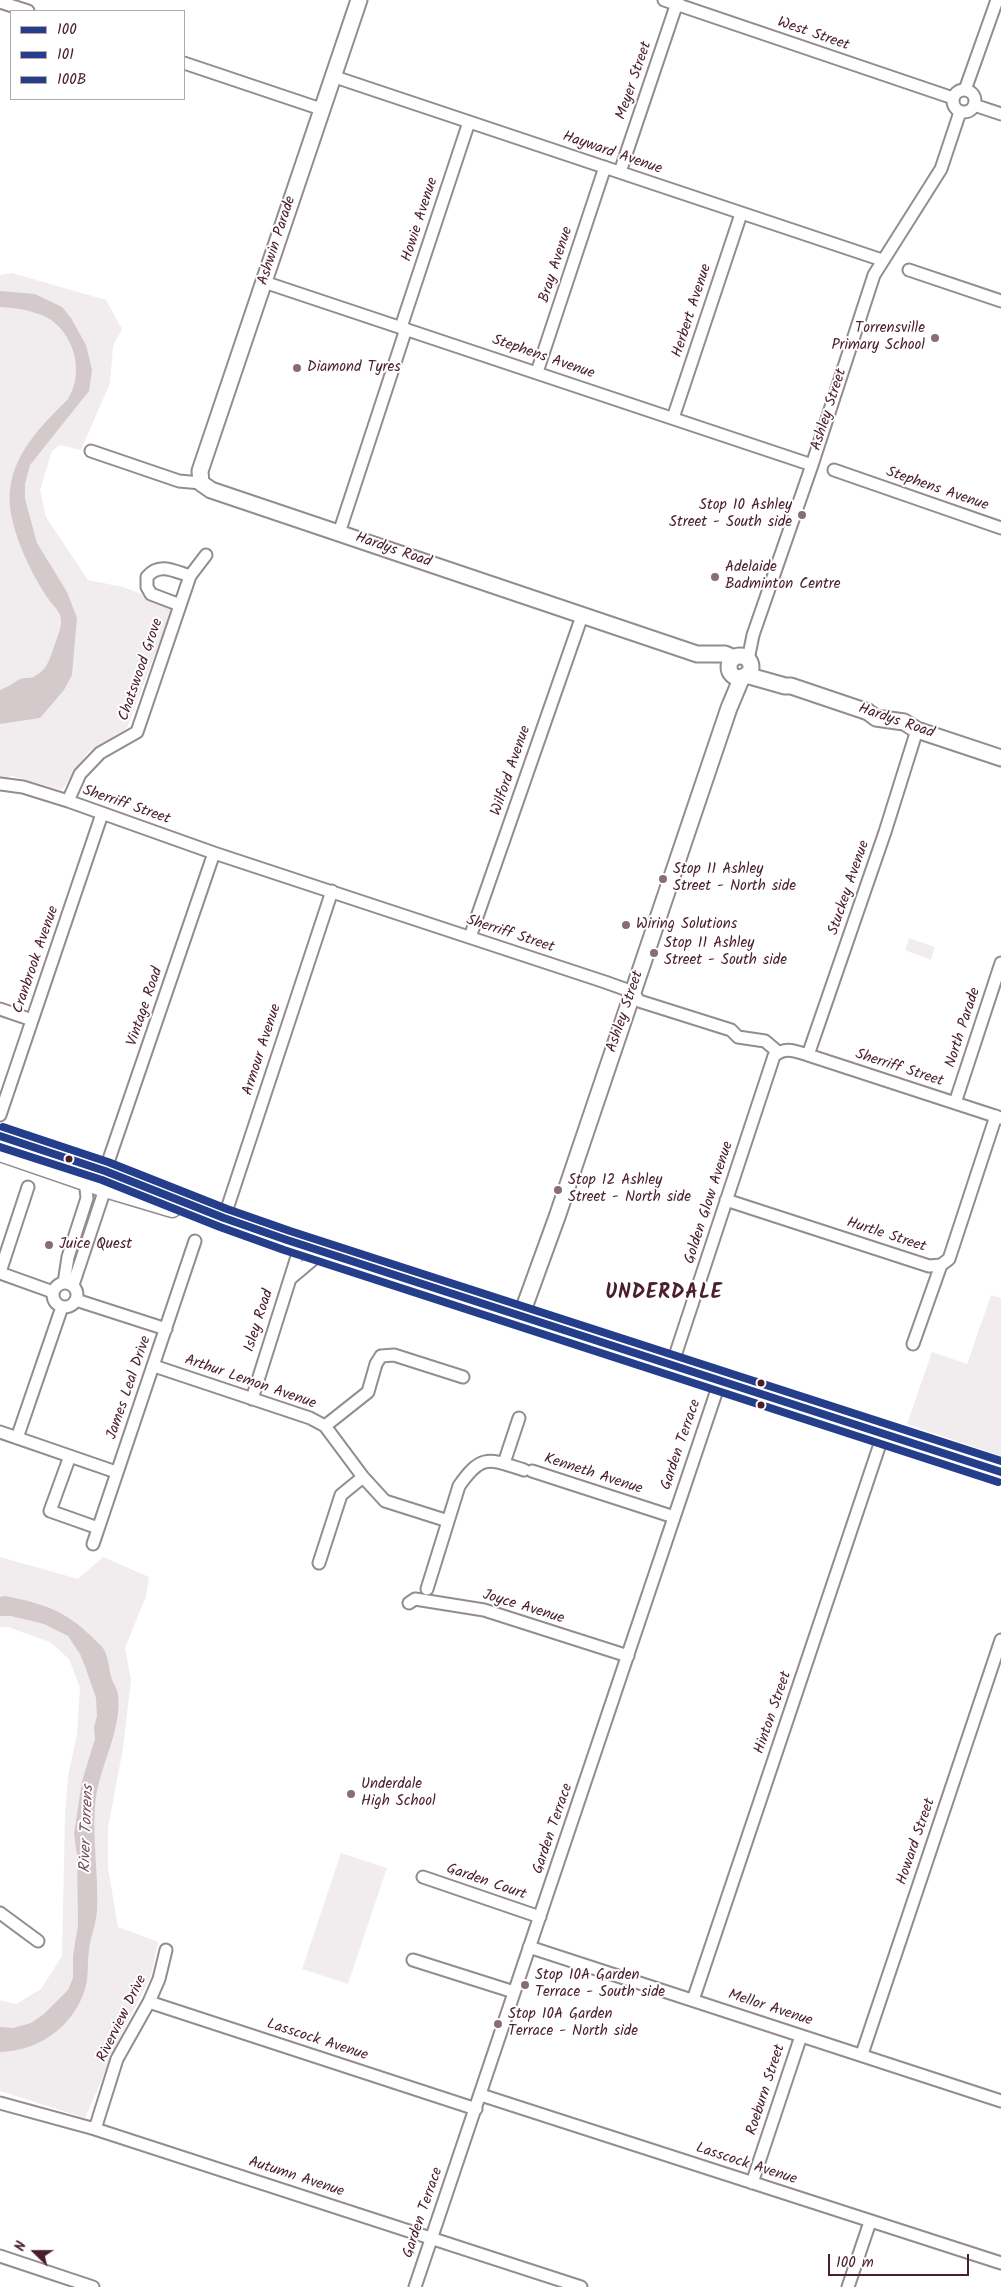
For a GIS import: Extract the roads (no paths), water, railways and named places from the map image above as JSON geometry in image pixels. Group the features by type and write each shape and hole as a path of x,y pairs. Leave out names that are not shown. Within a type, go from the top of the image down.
{"main road":[{"path":"0,1136 107,1177 294,1242 882,1435 1001,1472"},
{"path":"0,1152 85,1180 107,1177"}],"street":[{"name":"Ashwin Parade","path":"201,483 200,471 359,0"},
{"name":"West Street","path":"664,0 677,2 953,98"},
{"path":"966,90 997,0"},
{"path":"0,2 25,10"},
{"name":"Meyer Street","path":"620,172 677,2"},
{"path":"185,63 321,109"},
{"name":"Hayward Avenue","path":"332,76 882,260"},
{"path":"966,90 972,94 974,105 968,111 960,112 954,107 953,98 958,92 966,90"},
{"path":"974,105 1001,114"},
{"name":"Ashley Street","path":"521,1316 557,1217 729,708 740,667 753,635 812,465 874,275 941,169 960,112"},
{"name":"Howie Avenue","path":"339,533 469,122"},
{"name":"Bray Avenue","path":"537,372 605,167"},
{"name":"Herbert Avenue","path":"673,418 741,214"},
{"path":"909,270 1001,301"},
{"name":"Stephens Avenue","path":"264,282 812,465"},
{"name":"Hardys Road","path":"91,451 179,481 201,483 211,490 696,654 702,659 740,667 786,681 792,686 868,712 876,718 904,722 917,730 1001,758"},
{"name":"Stephens Avenue","path":"834,470 1001,528"},
{"name":"Chatswood Grove","path":"68,801 80,774 100,753 137,732 190,576 206,554"},
{"path":"180,605 151,594 147,587 147,577 152,570 163,568 190,576"},
{"name":"Wilford Avenue","path":"470,937 582,616"},
{"name":"Stuckey Avenue","path":"808,1055 882,841 917,730"},
{"name":"Sherriff Street","path":"0,784 23,787 68,801 214,853 633,992 639,1001 731,1030 738,1037 765,1040 778,1052 788,1049 998,1117"},
{"name":"Cranbrook Avenue","path":"0,1115 102,814"},
{"name":"Vintage Road","path":"68,1284 107,1177 214,853"},
{"name":"Armour Avenue","path":"224,1218 332,891"},
{"name":"North Parade","path":"955,1103 1001,963"},
{"path":"0,1009 32,1020"},
{"name":"Golden Glow Avenue","path":"672,1365 774,1056 778,1052"},
{"name":"Hurtle Street","path":"726,1200 929,1266 940,1265 949,1258 998,1117"},
{"path":"68,1284 68,1257 87,1198 85,1180"},
{"path":"28,1187 0,1272 53,1292"},
{"name":"James Leal Drive","path":"93,1544 195,1241"},
{"name":"Isley Road","path":"252,1399 289,1282 291,1248 294,1242"},
{"name":"Isley Road","path":"289,1282 296,1273 323,1251"},
{"path":"913,1344 940,1265"},
{"path":"68,1284 77,1292 76,1300 70,1305 62,1306 56,1303 53,1292 57,1285 68,1284"},
{"path":"76,1300 166,1329"},
{"path":"17,1438 62,1306"},
{"path":"325,1426 368,1392 376,1364 382,1356 394,1355 463,1377"},
{"name":"Arthur Lemon Avenue","path":"154,1366 310,1418 325,1426 385,1501 448,1521"},
{"name":"Garden Terrace","path":"414,2287 481,2095 720,1381"},
{"path":"504,1463 519,1418"},
{"path":"0,1432 116,1472"},
{"name":"Hinton Street","path":"694,2000 882,1435"},
{"path":"70,1456 50,1511 98,1528"},
{"name":"Kenneth Avenue","path":"427,1589 459,1486 468,1473 480,1463 493,1460 504,1463 674,1517"},
{"path":"319,1563 341,1495 364,1476"},
{"name":"Joyce Avenue","path":"409,1603 415,1599 484,1610 628,1656"},
{"name":"Howard Street","path":"862,2054 1001,1640"},
{"name":"Garden Court","path":"423,1877 540,1917"},
{"path":"0,1913 38,1941"},
{"name":"Mellor Avenue","path":"529,1947 801,2036 862,2054 1001,2101"},
{"name":"Riverview Drive","path":"95,2129 117,2059 149,2002 159,1979 166,1950"},
{"path":"412,1960 514,1992"},
{"name":"Lasscock Avenue","path":"149,2002 476,2109"},
{"name":"Roeburn Street","path":"752,2183 801,2036"},
{"name":"Lasscock Avenue","path":"481,2095 1001,2263"},
{"name":"Autumn Avenue","path":"0,2103 95,2129 582,2287"},
{"path":"848,2287 870,2222"},
{"path":"0,2256 93,2287"}],"water":[{"path":"0,291 35,294 62,307 71,318 86,345 92,370 89,391 30,465 25,484 25,499 37,543 67,592 77,618 72,675 64,690 40,718 0,724 0,690 20,679 33,677 40,673 51,656 61,619 59,613 40,586 20,545 12,516 10,490 17,463 31,440 68,399 76,377 76,365 70,342 56,324 46,317 35,313 0,307"},
{"name":"River Torrens","path":"5,1596 41,1605 62,1614 82,1628 99,1644 106,1654 111,1677 118,1694 118,1707 114,1733 96,1797 94,1826 97,1911 88,1956 85,1989 73,2014 53,2034 28,2047 0,2052 0,2027 13,2028 31,2023 44,2014 68,1990 73,1978 73,1956 78,1925 77,1855 74,1834 82,1781 95,1739 94,1727 97,1716 96,1698 85,1666 80,1654 68,1636 44,1624 11,1616 0,1616 0,1597"}],"place":[{"name":"Torrensville Primary School","path":"935,338"},
{"name":"Diamond Tyres","path":"297,368"},
{"name":"Stop 10 Ashley Street - South side","path":"802,515"},
{"name":"Adelaide Badminton Centre","path":"715,577"},
{"name":"Stop 11 Ashley Street - North side","path":"663,879"},
{"name":"Wiring Solutions","path":"626,925"},
{"name":"Stop 11 Ashley Street - South side","path":"654,953"},
{"name":"Stop 12 Ashley Street - North side","path":"558,1190"},
{"name":"Juice Quest","path":"49,1245"},
{"name":"Underdale High School","path":"351,1794"},
{"name":"Stop 10A Garden Terrace - South side","path":"525,1985"},
{"name":"Stop 10A Garden Terrace - North side","path":"498,2024"}],"district":[{"name":"UNDERDALE","path":"664,1295"}]}
